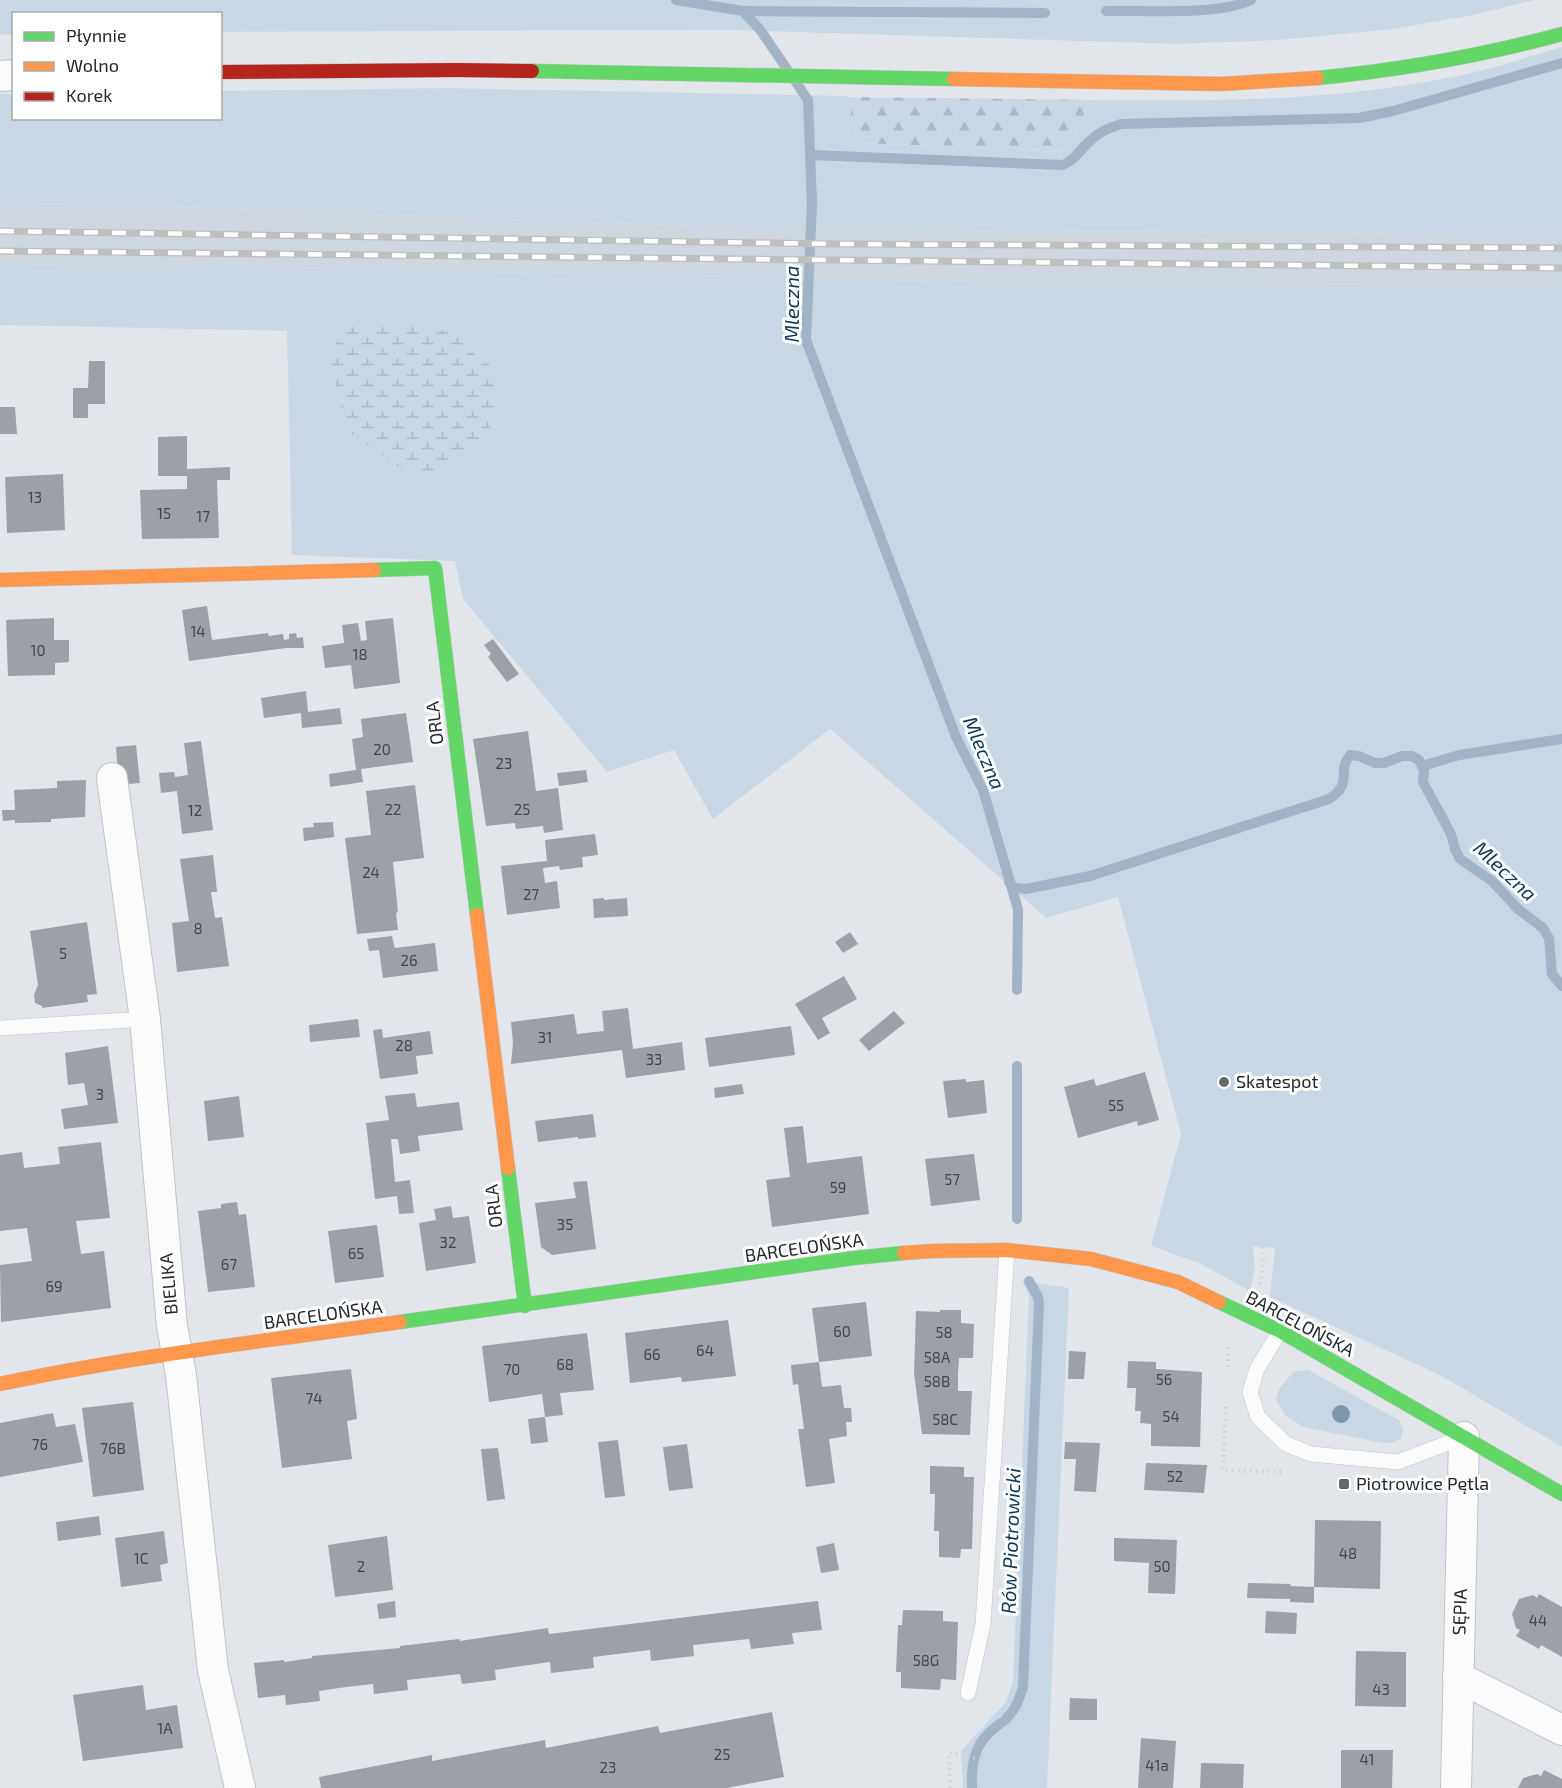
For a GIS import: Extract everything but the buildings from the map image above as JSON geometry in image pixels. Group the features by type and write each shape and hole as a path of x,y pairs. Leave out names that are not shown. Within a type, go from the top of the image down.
{"street":[{"path":"222,72 457,70 1222,84 1303,80 1427,65 1562,34"},
{"name":"ORLA","path":"0,580 435,568 525,1305"},
{"name":"BIELIKA","path":"112,778 145,1019 172,1326 178,1353 213,1670 240,1788"},
{"name":"BARCELOŃSKA","path":"0,1384 57,1372 178,1353 854,1258 932,1251 1007,1250 1091,1259 1178,1282 1280,1331 1562,1494"},
{"name":"SĘPIA","path":"1456,1788 1464,1437"},
{"path":"1458,1677 1562,1730"}],"lane":[{"path":"0,1028 145,1019"},
{"path":"968,1693 982,1624 1007,1250"},
{"path":"1280,1331 1257,1369 1250,1392 1258,1417 1286,1444 1311,1454 1398,1462 1464,1437"}],"path":[{"path":"1259,1288 1263,1267 1262,1247"},
{"path":"1228,1370 1230,1336"},
{"path":"1227,1403 1223,1470 1282,1472"},
{"path":"1408,1483 1419,1484 1436,1497 1446,1520 1463,1521"},
{"path":"950,1788 949,1754 998,1762"}],"shaded area":[{"path":"0,203 93,204 777,229 1562,235 1562,286 984,282 288,268 0,265"}],"green space":[{"path":"0,0 1535,0 1473,15 1393,29 1279,40 1178,44 729,30 222,32 222,12 12,12 12,34 0,35"},
{"path":"1562,47 1562,235 777,229 93,204 0,203 0,94 12,94 12,120 222,120 222,91 447,88 848,96 857,143 1069,151 1090,100 1232,100 1326,95 1419,83 1502,65"},
{"path":"848,97 1090,100 1069,151 857,143"},
{"path":"0,265 288,268 984,282 1562,286 1562,1447 1440,1375 1270,1297 1275,1248 1253,1246 1255,1268 1250,1291 1199,1263 1151,1246 1181,1134 1118,897 1046,918 830,729 713,819 674,750 607,772 463,599 455,561 292,555 287,331 0,325"},
{"path":"385,323 450,331 473,353 497,370 495,422 448,473 405,471 346,430 328,351 351,327"},
{"path":"1022,1281 1069,1288 1047,1788 963,1788 961,1751 1006,1702 1013,1681 1029,1295"},
{"path":"1308,1370 1399,1420 1403,1429 1401,1439 1392,1443 1383,1443 1303,1427 1285,1415 1276,1400 1279,1389 1293,1372"}],"waterway":[{"name":"Mleczna","path":"676,0 743,11 761,31 808,100 812,203 806,340 956,737 983,790 1018,909 1017,990"},
{"path":"1106,11 1201,10 1237,5 1251,0"},
{"path":"743,11 1045,13"},
{"path":"811,155 1062,165 1074,158 1098,134 1121,124 1359,118 1393,111 1562,63"},
{"path":"1422,766 1459,755 1562,739"},
{"name":"Mleczna","path":"1009,882 1015,888 1026,889 1090,876 1329,799 1341,788 1344,767 1350,755 1375,763 1384,763 1402,756 1412,756 1419,760 1424,770 1423,782 1451,834 1460,859 1492,881 1518,909 1543,928 1549,938 1552,974 1562,986"},
{"name":"Rów Piotrowicki","path":"1017,1066 1017,1219"},
{"name":"Rów Piotrowicki","path":"972,1788 973,1767 982,1741 1011,1713 1023,1687 1039,1304 1038,1297 1029,1281"}],"railway":[{"path":"0,231 836,244 1562,248"},
{"path":"0,251 1562,268"}],"traffic: fast":[{"path":"1317,78 1440,61 1562,34"},
{"path":"532,71 954,79"},
{"path":"374,570 435,568 477,915"},
{"path":"508,1168 525,1306"},
{"path":"400,1322 854,1258 904,1253"},
{"path":"1219,1302 1280,1331 1562,1494"}],"traffic: slow":[{"path":"954,79 1222,84 1317,78"},
{"path":"0,580 374,570"},
{"path":"477,915 508,1168"},
{"path":"904,1253 1007,1250 1091,1259 1178,1282 1219,1302"},
{"path":"0,1384 149,1357 400,1322"}],"traffic: jam":[{"path":"222,72 532,71"}],"place":[{"name":"Skatespot","path":"1224,1082"},
{"name":"Piotrowice Pętla","path":"1344,1484"}]}
